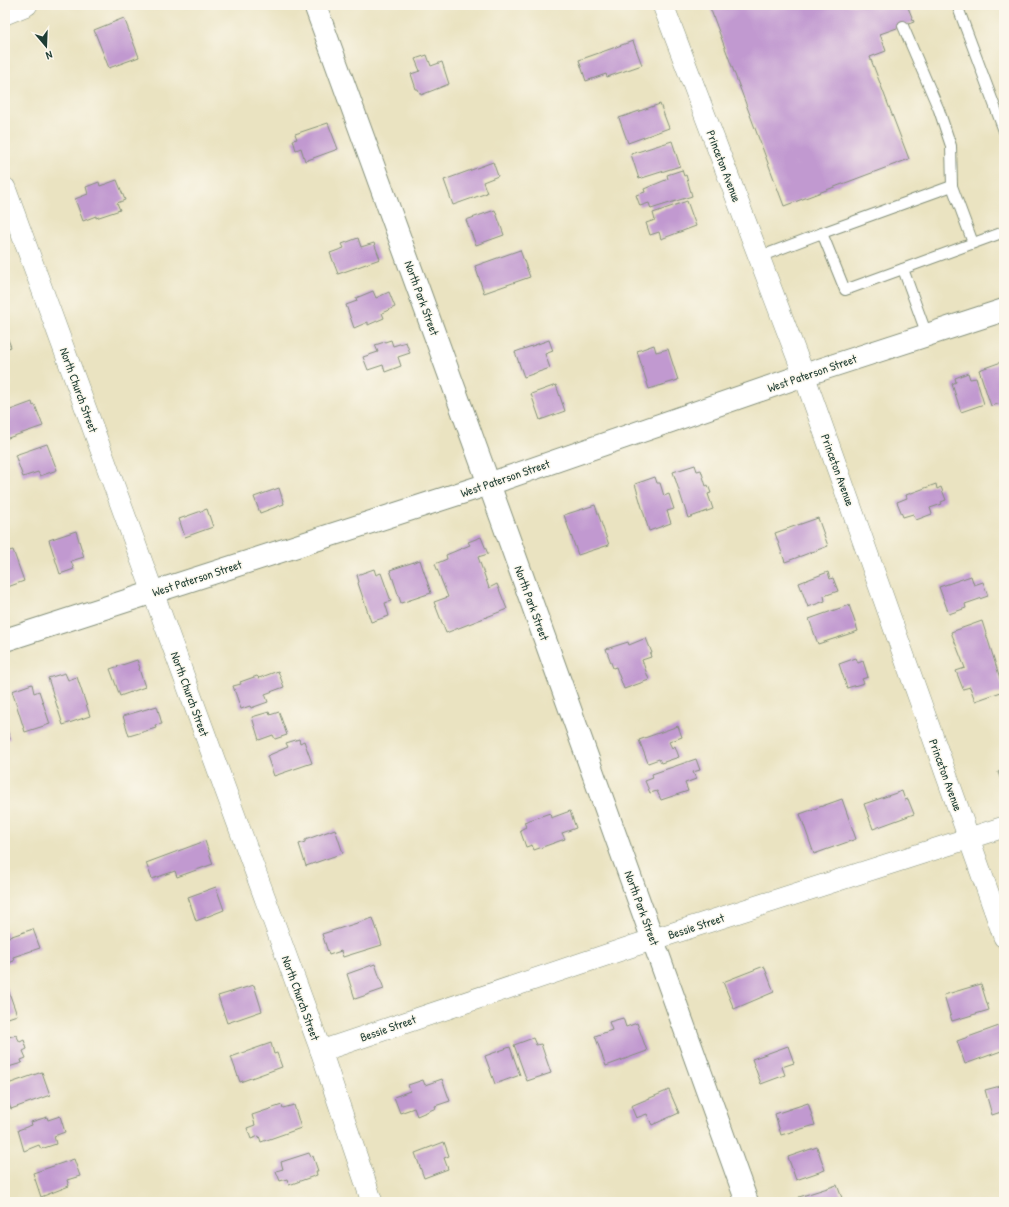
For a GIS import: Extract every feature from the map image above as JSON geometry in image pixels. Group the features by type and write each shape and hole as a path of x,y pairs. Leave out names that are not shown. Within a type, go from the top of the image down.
{"main road":[{"name":"North Park Street","path":"315,5 747,1202"},
{"name":"West Paterson Street","path":"5,640 489,484 804,376 1004,310"}],"street":[{"path":"5,14 27,5"},
{"name":"Princeton Avenue","path":"663,5 804,376 1004,937"},
{"name":"North Church Street","path":"5,188 321,1051 372,1202"},
{"name":"Bessie Street","path":"321,1051 653,939 1004,827"}],"lane":[{"path":"957,5 1004,131"},
{"path":"903,26 939,110 951,146 952,186 973,243"},
{"path":"759,257 952,186"},
{"path":"822,233 845,290 1004,232"},
{"path":"903,269 927,335"}],"building":[{"path":"709,5 869,5 870,8 877,5 907,5 914,22 880,34 886,51 870,57 909,159 784,206"},
{"path":"124,18 139,57 109,68 94,30"},
{"path":"633,41 642,65 607,77 606,74 586,81 579,60"},
{"path":"427,55 431,66 442,62 449,84 421,95 418,89 416,89 411,74 420,71 415,59"},
{"path":"660,104 669,128 628,143 619,118"},
{"path":"328,123 338,149 305,161 301,148 296,150 293,140 297,139 295,134"},
{"path":"672,141 680,166 639,179 631,154"},
{"path":"493,162 498,176 483,182 487,193 453,205 444,180"},
{"path":"682,170 684,176 686,175 692,196 651,209 649,203 640,206 636,195 645,192 644,189 668,179 667,175"},
{"path":"117,180 125,200 117,203 120,210 83,221 75,199 88,194 86,187 99,182 100,186"},
{"path":"687,201 696,226 661,239 659,232 650,235 646,223 655,220 653,213"},
{"path":"495,210 504,235 476,245 466,220"},
{"path":"358,238 361,247 374,243 380,259 338,274 330,253 344,248 342,244"},
{"path":"520,250 530,277 484,293 475,266"},
{"path":"373,291 376,298 389,292 395,307 382,313 384,318 368,325 368,322 354,328 346,305 357,301 356,298"},
{"path":"5,332 11,347 5,349"},
{"path":"391,340 393,346 406,342 410,353 398,357 401,366 385,372 383,365 368,370 363,357 378,352 375,345"},
{"path":"549,340 553,351 545,354 550,368 524,377 515,352"},
{"path":"654,345 656,352 668,349 678,380 649,389 637,351"},
{"path":"1004,361 1004,402 991,406 979,370"},
{"path":"968,373 970,379 976,378 984,404 961,412 952,384 956,382 955,378"},
{"path":"556,385 565,411 540,420 531,394"},
{"path":"32,402 33,406 35,405 43,426 5,439 5,412"},
{"path":"47,444 57,470 40,476 38,472 23,477 15,455"},
{"path":"695,465 697,471 701,470 706,486 708,485 711,493 708,494 713,509 688,518 673,472"},
{"path":"655,477 657,483 660,483 664,496 669,494 674,509 667,511 671,523 649,531 635,484"},
{"path":"936,484 937,489 941,487 946,500 941,502 942,504 930,508 932,514 916,520 913,514 903,517 897,502 907,498 906,495"},
{"path":"279,488 284,504 260,513 254,497"},
{"path":"595,505 609,545 578,555 564,515"},
{"path":"207,509 213,527 185,537 179,519"},
{"path":"818,518 828,546 785,562 775,533"},
{"path":"76,531 84,557 71,561 74,569 60,574 49,540"},
{"path":"481,537 488,554 478,557 489,588 497,584 507,609 446,633 434,602 448,597 435,564 447,559 446,555 470,545 468,542"},
{"path":"13,550 24,581 5,588 5,552"},
{"path":"420,560 431,593 401,603 390,570"},
{"path":"374,569 376,575 381,573 391,601 385,603 389,616 371,622 358,583 357,575"},
{"path":"828,572 830,579 833,578 838,591 824,596 825,601 808,607 799,583"},
{"path":"971,576 974,585 983,582 988,596 965,604 966,608 949,614 939,587"},
{"path":"849,605 858,631 818,644 809,619"},
{"path":"982,621 1004,691 975,701 970,687 963,689 956,671 965,668 951,632"},
{"path":"646,638 652,653 650,654 651,657 642,660 649,680 624,689 616,667 613,668 606,649 628,642 629,645"},
{"path":"856,658 858,663 863,661 868,677 862,679 864,683 847,688 839,664"},
{"path":"137,660 145,687 120,696 110,669"},
{"path":"278,671 284,687 265,694 268,702 251,708 250,706 241,709 233,686 241,684 240,682 257,676 259,678"},
{"path":"65,673 68,680 77,677 90,716 63,725 48,678"},
{"path":"32,684 34,693 39,691 50,724 25,732 12,691"},
{"path":"157,706 162,724 155,725 156,728 129,736 123,716"},
{"path":"269,712 270,715 279,712 287,735 275,739 273,735 259,740 252,717"},
{"path":"5,725 10,739 5,740"},
{"path":"678,726 682,737 669,742 672,748 675,746 679,757 661,763 659,759 648,763 639,740"},
{"path":"299,739 300,743 304,741 312,763 274,776 267,756 288,747 286,743"},
{"path":"696,759 700,770 693,772 696,779 685,783 688,791 661,800 657,791 650,793 645,781 653,778 652,774"},
{"path":"1004,770 1004,788 998,772"},
{"path":"902,791 905,800 908,799 914,814 873,829 864,804"},
{"path":"842,799 856,839 814,854 800,814"},
{"path":"570,811 576,828 562,833 565,839 534,850 532,845 526,847 520,830 526,827 524,822 550,813 551,818"},
{"path":"335,829 343,853 306,866 299,844 305,842 305,840"},
{"path":"205,841 213,864 177,877 175,871 152,879 146,863"},
{"path":"216,887 224,910 196,921 188,897"},
{"path":"373,918 382,945 343,957 341,951 329,955 322,934"},
{"path":"33,929 40,948 13,957 14,961 5,964 5,932 7,931 9,937"},
{"path":"375,964 384,989 355,999 347,974"},
{"path":"764,966 774,992 734,1009 723,982"},
{"path":"981,984 989,1010 952,1021 944,995"},
{"path":"254,985 262,1011 227,1023 218,996"},
{"path":"7,987 17,1015 5,1019 5,988"},
{"path":"623,1018 626,1027 637,1023 647,1051 606,1066 595,1036 612,1030 609,1022"},
{"path":"999,1026 1004,1041 1004,1050 965,1064 957,1041"},
{"path":"16,1035 20,1042 24,1040 27,1049 23,1051 26,1058 21,1060 22,1063 5,1068 5,1038"},
{"path":"533,1038 536,1045 541,1044 551,1073 527,1081 514,1045"},
{"path":"271,1043 274,1054 277,1053 282,1067 240,1082 231,1057"},
{"path":"788,1046 794,1063 782,1067 785,1075 761,1084 752,1059"},
{"path":"510,1047 520,1075 495,1084 485,1056"},
{"path":"42,1072 50,1095 11,1109 5,1094 5,1085"},
{"path":"442,1079 450,1101 435,1106 436,1108 417,1116 414,1108 400,1113 394,1097 410,1091 408,1085 423,1080 425,1085"},
{"path":"1004,1085 1004,1111 992,1115 985,1090"},
{"path":"669,1090 679,1113 652,1125 647,1114 636,1118 631,1106"},
{"path":"808,1103 815,1125 781,1135 775,1114"},
{"path":"282,1105 283,1108 294,1105 301,1128 261,1142 259,1136 251,1139 247,1128 255,1125 252,1115"},
{"path":"60,1116 65,1132 54,1136 56,1144 41,1149 39,1145 24,1151 18,1130 32,1125 31,1122 47,1117 48,1120"},
{"path":"444,1142 449,1156 444,1158 448,1169 424,1178 415,1153"},
{"path":"817,1147 825,1170 796,1180 788,1157"},
{"path":"309,1153 311,1157 313,1156 318,1171 316,1171 317,1175 289,1185 287,1179 280,1181 276,1171 283,1169 281,1162"},
{"path":"74,1159 80,1176 67,1180 69,1186 41,1197 33,1173"},
{"path":"837,1185 842,1198 831,1202 800,1202 799,1197"}]}
